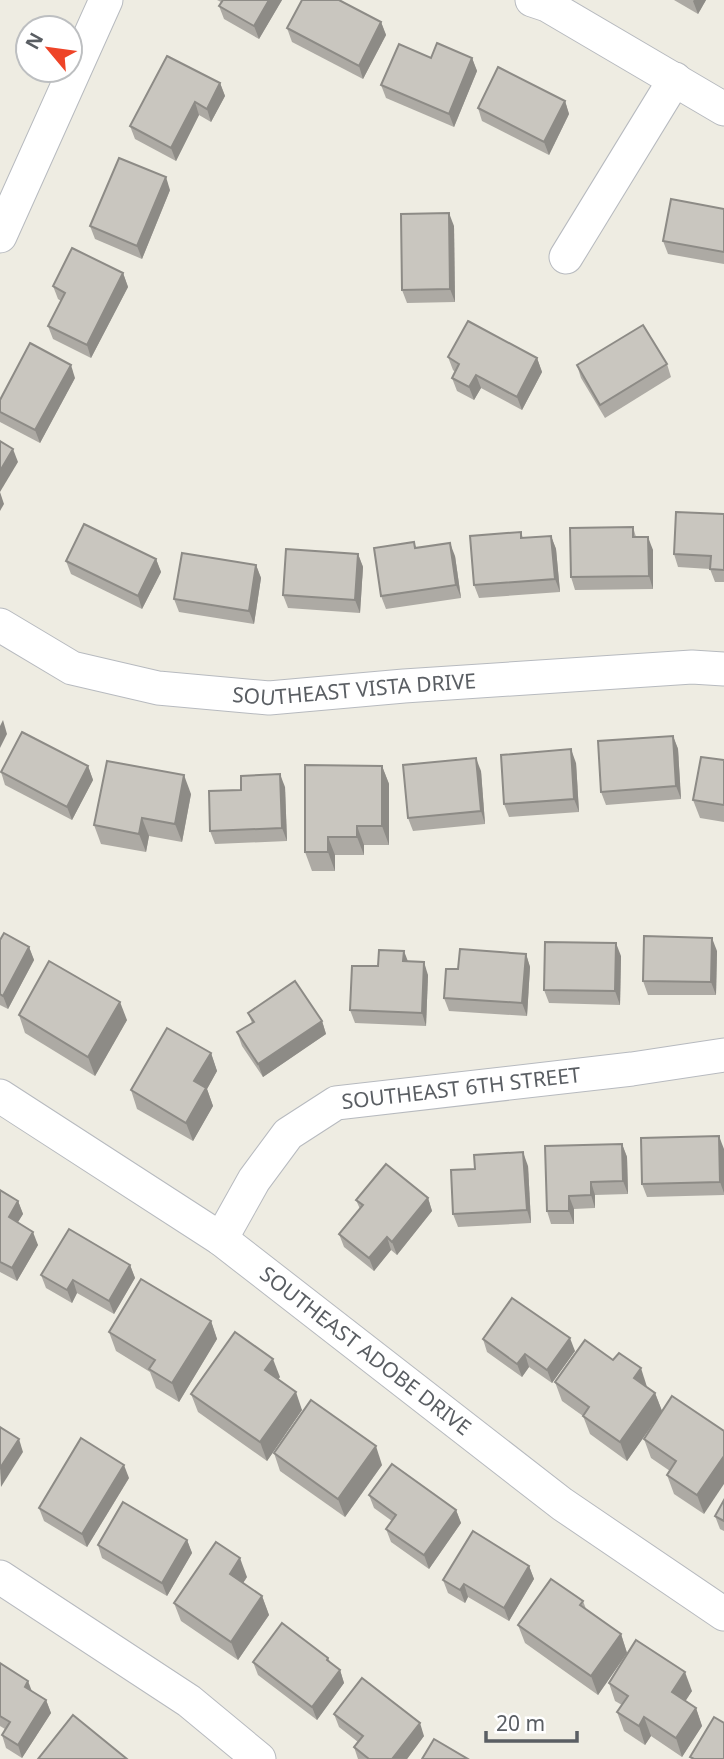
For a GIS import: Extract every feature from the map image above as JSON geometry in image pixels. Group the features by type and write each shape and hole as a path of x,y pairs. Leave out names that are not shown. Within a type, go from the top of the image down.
{"street":[{"path":"0,236 106,0"},
{"path":"532,0 547,5 724,109"},
{"path":"566,257 675,79"},
{"name":"SOUTHEAST VISTA DRIVE","path":"0,625 72,668 158,688 270,698 404,686 665,669 724,669"},
{"name":"SOUTHEAST 6TH STREET","path":"221,1239 254,1180 288,1134 335,1103 632,1069 724,1055"},
{"name":"SOUTHEAST ADOBE DRIVE","path":"0,1096 221,1239 562,1504 724,1614"},
{"path":"0,1577 189,1701 259,1759"}],"building":[{"path":"223,0 269,0 254,26 219,6"},
{"path":"302,0 339,0 381,22 359,66 287,28"},
{"path":"437,43 472,58 449,114 381,85 399,44 431,58"},
{"path":"167,56 220,83 207,109 195,102 171,148 130,126"},
{"path":"498,67 565,101 544,142 478,108"},
{"path":"119,158 166,177 137,246 90,226"},
{"path":"671,199 724,209 724,252 663,241"},
{"path":"449,213 450,289 402,290 401,214"},
{"path":"72,248 123,273 87,345 48,326 65,293 53,286"},
{"path":"468,321 537,358 517,397 476,375 469,387 452,378 459,364 448,357"},
{"path":"643,325 667,364 600,405 577,365"},
{"path":"30,343 71,365 35,430 0,412 0,400"},
{"path":"0,441 13,449 0,471"},
{"path":"676,512 724,514 724,570 710,569 711,556 674,554"},
{"path":"84,524 156,559 138,596 66,561"},
{"path":"633,527 633,537 648,537 649,576 571,577 570,528"},
{"path":"521,532 521,538 551,536 555,579 474,585 470,536"},
{"path":"414,542 415,548 450,543 456,585 381,596 374,548"},
{"path":"286,549 358,554 355,600 283,595"},
{"path":"182,553 256,565 249,611 174,599"},
{"path":"22,732 88,766 67,807 1,772"},
{"path":"673,736 676,786 601,792 598,741"},
{"path":"571,749 574,799 504,804 501,755"},
{"path":"701,757 724,760 724,805 693,800"},
{"path":"476,758 481,811 408,818 403,765"},
{"path":"107,761 184,775 175,824 142,818 139,834 94,825"},
{"path":"305,765 382,766 382,826 357,826 357,837 328,837 328,852 305,852"},
{"path":"280,774 282,828 210,831 209,791 241,790 241,776"},
{"path":"4,933 29,947 3,996 0,994 0,940"},
{"path":"644,936 712,938 711,982 643,981"},
{"path":"545,942 616,943 615,991 544,990"},
{"path":"460,949 526,954 522,1003 444,998 446,969 458,969"},
{"path":"379,950 404,951 403,961 424,962 422,1013 350,1010 352,966 378,966"},
{"path":"49,961 120,1002 88,1057 19,1015"},
{"path":"295,981 322,1021 258,1064 237,1032 254,1022 248,1013"},
{"path":"167,1028 211,1053 194,1081 206,1088 186,1123 131,1090"},
{"path":"719,1136 720,1182 642,1184 641,1138"},
{"path":"622,1144 623,1181 591,1182 591,1195 569,1196 569,1211 547,1211 545,1146"},
{"path":"523,1152 527,1210 453,1214 451,1170 475,1169 474,1155"},
{"path":"386,1164 428,1198 392,1242 387,1237 369,1258 339,1234 363,1205 356,1200"},
{"path":"0,1190 18,1201 9,1217 33,1232 12,1268 0,1262"},
{"path":"69,1229 130,1265 109,1301 73,1280 67,1290 41,1275"},
{"path":"141,1279 211,1321 172,1383 149,1369 155,1360 109,1332"},
{"path":"512,1298 570,1338 547,1370 525,1354 517,1364 483,1339"},
{"path":"235,1332 273,1359 265,1370 296,1392 260,1442 191,1394"},
{"path":"585,1340 613,1360 619,1353 641,1368 634,1378 655,1393 620,1442 583,1416 589,1407 555,1382"},
{"path":"672,1396 724,1431 724,1456 697,1495 667,1475 676,1461 644,1439"},
{"path":"311,1400 376,1446 338,1499 274,1453"},
{"path":"0,1427 19,1439 0,1468"},
{"path":"81,1438 124,1465 82,1534 39,1508"},
{"path":"392,1464 456,1510 424,1555 386,1529 396,1515 369,1495"},
{"path":"724,1500 724,1521 715,1516"},
{"path":"123,1502 187,1540 162,1583 98,1545"},
{"path":"473,1531 529,1566 504,1608 464,1584 460,1590 443,1580"},
{"path":"216,1542 240,1558 230,1574 262,1596 231,1642 174,1603"},
{"path":"551,1579 583,1601 580,1605 621,1634 591,1676 518,1625"},
{"path":"282,1623 340,1670 312,1707 253,1662"},
{"path":"636,1640 685,1672 672,1692 696,1708 676,1738 644,1717 639,1726 617,1712 628,1696 609,1683"},
{"path":"0,1663 28,1681 25,1687 46,1700 18,1745 2,1735 10,1722 0,1716"},
{"path":"362,1678 420,1723 392,1759 369,1759 354,1747 363,1736 334,1714"},
{"path":"73,1715 127,1759 38,1759"},
{"path":"714,1717 724,1723 724,1759 690,1757"},
{"path":"434,1739 468,1759 422,1759"}]}
